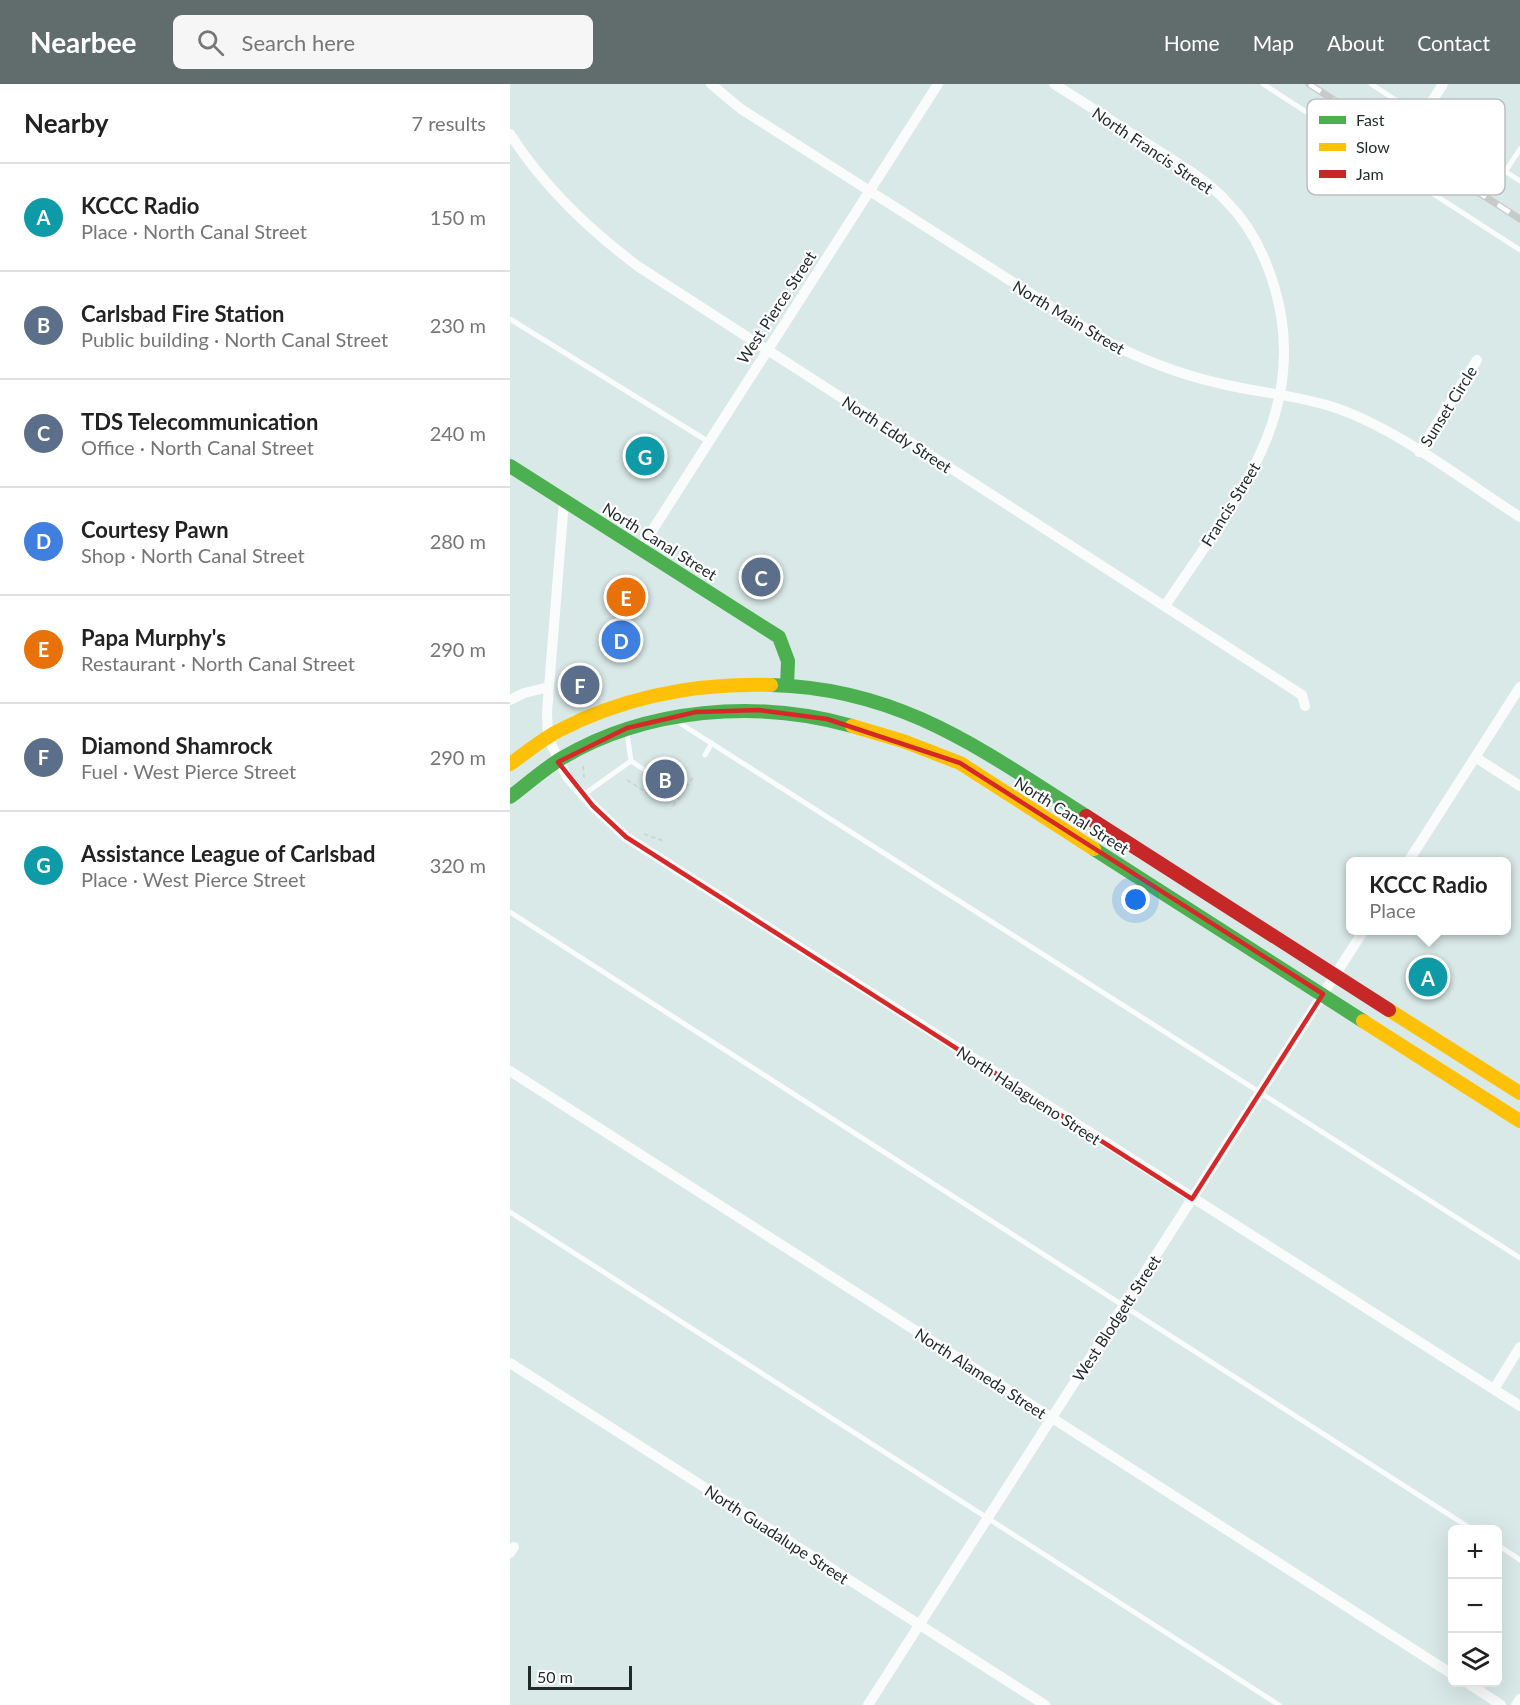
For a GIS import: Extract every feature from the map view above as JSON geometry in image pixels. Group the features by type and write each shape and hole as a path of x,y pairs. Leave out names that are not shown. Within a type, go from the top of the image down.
{"main road":[{"name":"North Canal Street","path":"510,466 779,637 786,648 789,667 787,686"},
{"name":"North Canal Street","path":"548,737 614,707 669,690 731,684 787,686 838,692 872,700 950,730 1520,1093"},
{"path":"787,686 789,694 827,719"},
{"name":"North Canal Street","path":"558,762 627,728 696,712 759,710 827,719 879,732 960,763 1520,1121"},
{"path":"510,764 548,737"},
{"path":"510,797 558,762"}],"street":[{"name":"North Main Street","path":"711,84 741,108 1070,320 1119,348 1158,364 1216,383 1281,395 1346,412 1419,452 1520,517"},
{"name":"West Pierce Street","path":"641,548 938,84"},
{"name":"North Francis Street","path":"1054,84 1188,169 1227,202 1239,217 1266,261 1282,316 1285,341 1281,395"},
{"path":"1433,99 1443,84"},
{"name":"North Eddy Street","path":"510,134 543,179 598,234 639,267 1302,695 1305,706"},
{"name":"Sunset Circle","path":"1419,452 1477,360"},
{"name":"Francis Street","path":"1165,606 1249,477 1267,443 1281,395"},
{"path":"558,762 548,737 549,687 564,501"},
{"path":"510,700 524,693 549,687"},
{"path":"1411,857 1520,687"},
{"path":"1475,757 1520,786"},
{"name":"North Halagueno Street","path":"558,762 583,795 626,837 1520,1406"},
{"name":"West Blodgett Street","path":"868,1705 1361,935"},
{"name":"North Alameda Street","path":"510,1071 1448,1671"},
{"path":"1494,1389 1520,1347"},
{"name":"North Guadalupe Street","path":"510,1363 1045,1705"},
{"path":"1473,1687 1502,1705"},
{"path":"1516,1705 1520,1699"}],"lane":[{"path":"1263,84 1307,112"},
{"path":"1371,84 1394,99"},
{"path":"1520,149 1505,172 1520,181"},
{"path":"1435,195 1520,250"},
{"path":"510,319 709,442"},
{"path":"670,717 1520,1258"},
{"path":"627,728 631,761 643,769"},
{"path":"705,755 712,743"},
{"path":"583,795 631,761"},
{"path":"510,912 1465,1525"},
{"path":"510,1212 1279,1705"},
{"path":"1502,1548 1520,1560"}],"path":[{"path":"673,806 694,776"},
{"path":"627,780 648,793"}],"highlighted area":[{"path":"759,710 827,719 960,763 1323,994 1192,1199 626,837 593,806 558,762 627,728 696,712"}],"railway":[{"path":"1309,84 1332,99"},
{"path":"1482,195 1520,219"}],"traffic: fast":[{"path":"510,466 779,637 788,661 787,686"},
{"path":"771,685 817,689 860,697 900,710 975,746 1086,816"},
{"path":"510,797 555,762 595,741 630,728 666,719 703,713 741,711 779,713 852,726"},
{"path":"1094,849 1363,1021"}],"traffic: slow":[{"path":"510,764 560,730 610,708 636,700 689,689 771,685"},
{"path":"852,726 903,741 960,763 1094,849"},
{"path":"1389,1010 1520,1093"},
{"path":"1363,1021 1520,1121"}],"traffic: jam":[{"path":"1086,816 1389,1010"}],"place":[{"name":"Assistance League of Carlsbad","path":"645,456"},
{"name":"TDS Telecommunication","path":"761,577"},
{"name":"Papa Murphy's","path":"626,597"},
{"name":"Courtesy Pawn","path":"621,640"},
{"name":"Diamond Shamrock","path":"580,685"},
{"name":"Carlsbad Fire Station","path":"665,779"},
{"name":"KCCC Radio","path":"1428,977"}]}
